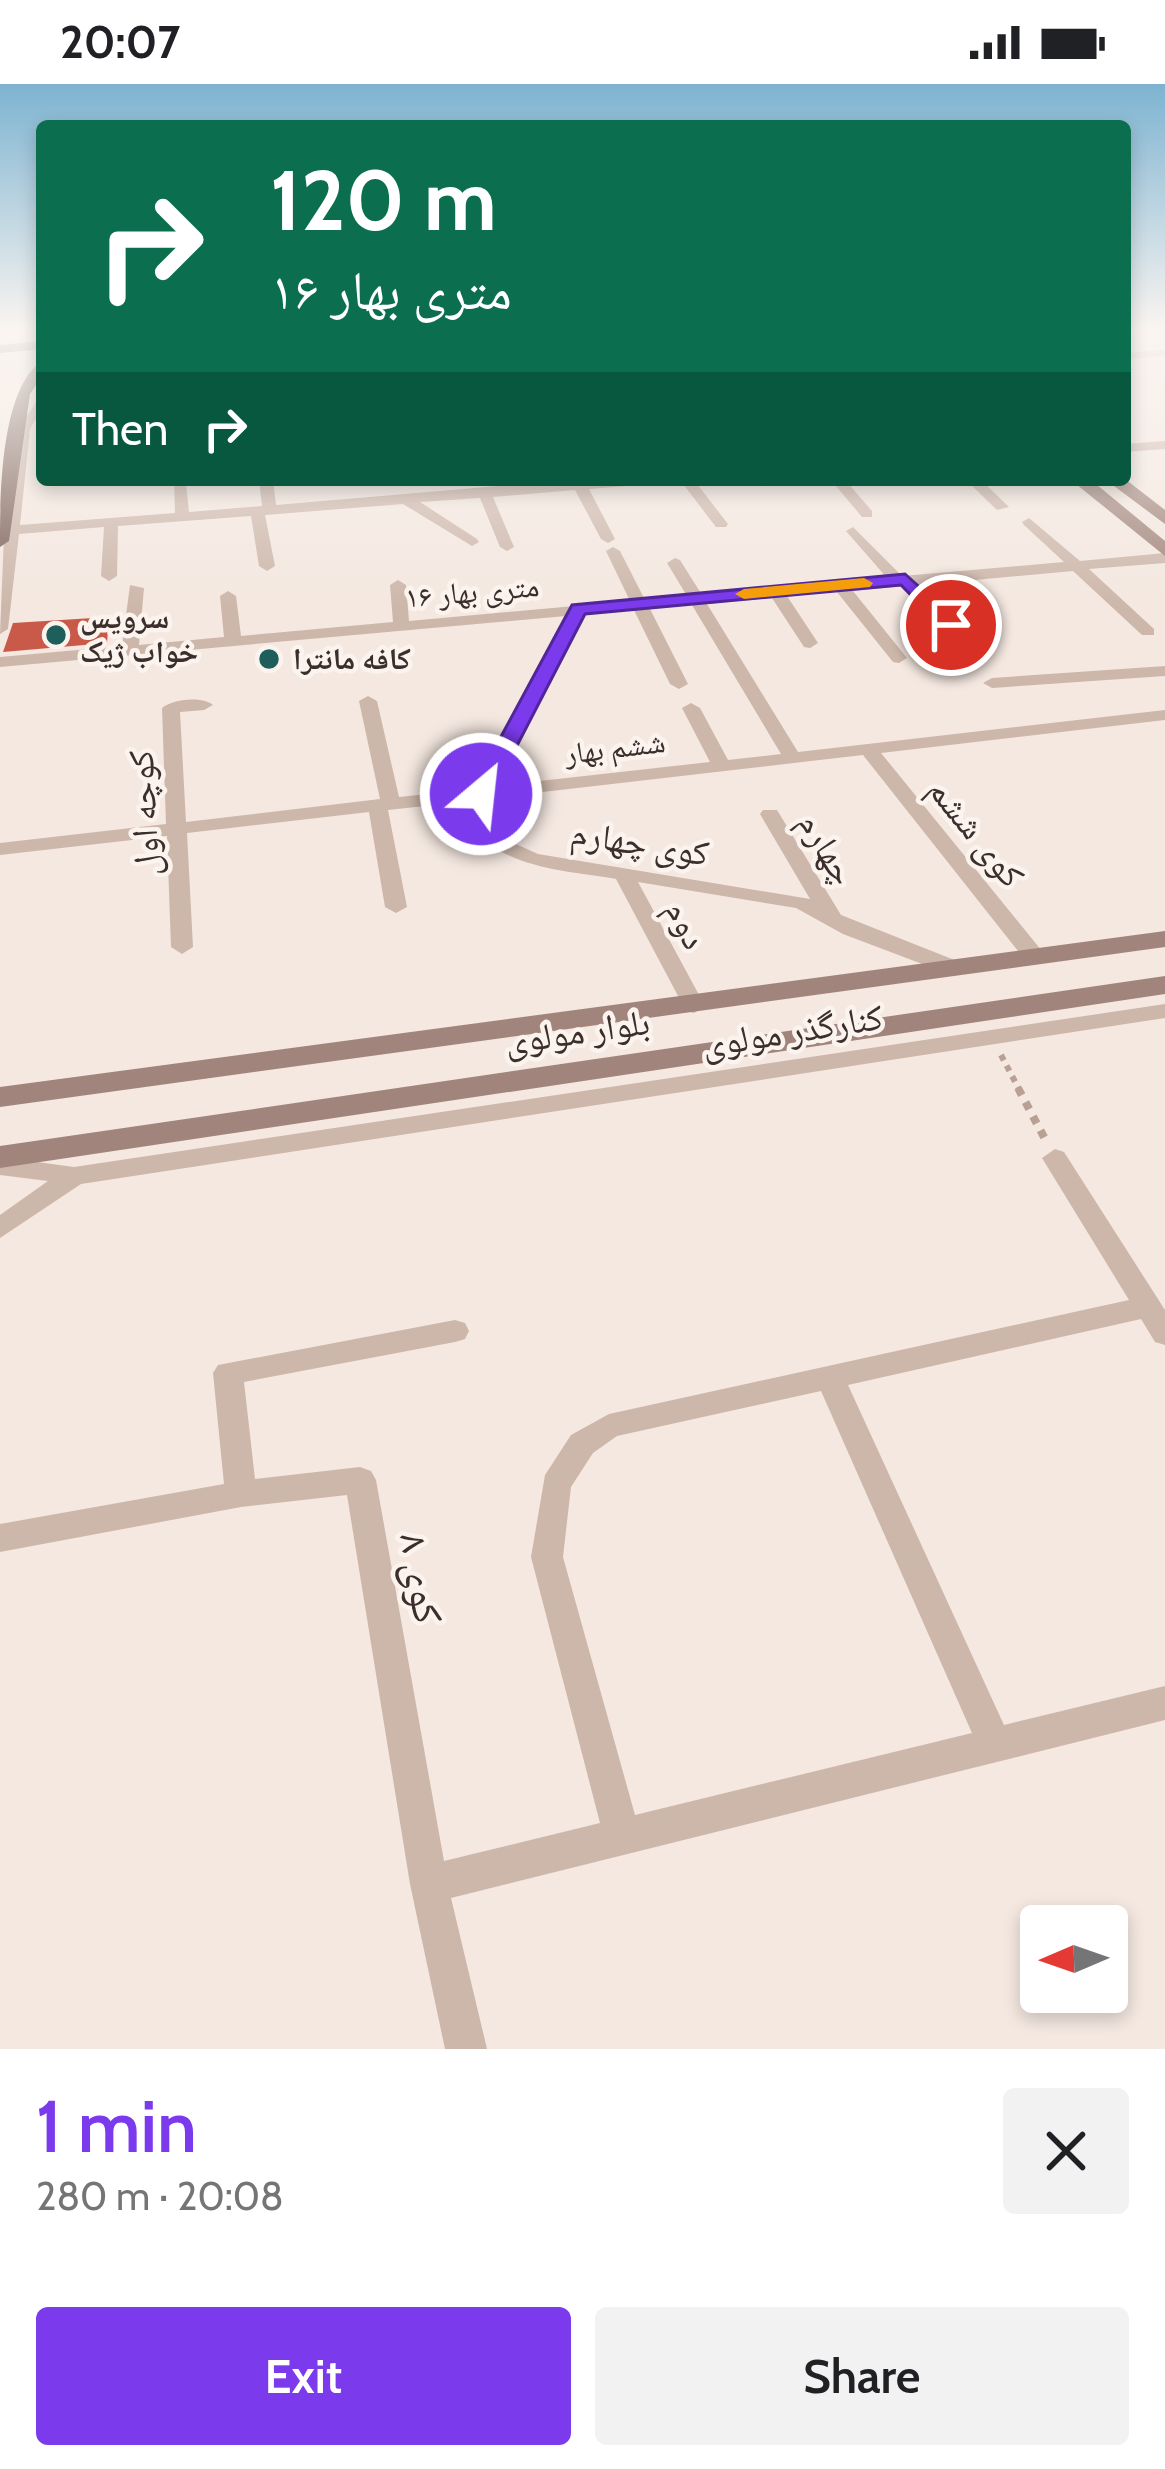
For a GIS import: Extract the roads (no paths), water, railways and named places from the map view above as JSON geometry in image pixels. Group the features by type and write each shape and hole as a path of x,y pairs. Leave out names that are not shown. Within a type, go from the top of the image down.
{"main road":[{"path":"5,534 19,424"},
{"path":"1086,486 1165,554"},
{"path":"1123,486 1165,519"},
{"name":"بلوار مولوی","path":"0,1097 1165,939"},
{"name":"بلوار مولوی","path":"0,1161 1165,985"}],"street":[{"path":"20,429 24,424"},
{"path":"20,429 36,428"},
{"path":"1131,448 1165,445"},
{"path":"179,486 182,517"},
{"path":"266,486 267,566"},
{"path":"0,629 5,534 484,493 501,486"},
{"path":"580,486 679,684"},
{"path":"692,486 721,524"},
{"path":"843,486 867,514"},
{"path":"979,486 1002,507"},
{"path":"484,493 507,547"},
{"path":"404,499 472,542"},
{"path":"109,576 111,522"},
{"path":"1029,522 1148,632"},
{"path":"854,531 974,648"},
{"name":"۱۶ متری بهار","path":"0,662 1165,554"},
{"path":"675,563 793,758"},
{"path":"398,585 401,626"},
{"path":"840,586 899,658"},
{"path":"130,650 136,588"},
{"path":"775,591 810,643"},
{"path":"228,596 232,641"},
{"path":"481,794 578,609"},
{"path":"992,683 1165,671"},
{"path":"368,701 395,908"},
{"name":"کوچه اول","path":"182,947 171,708 204,705"},
{"path":"691,708 722,766"},
{"name":"ششم بهار","path":"0,849 1165,715"},
{"name":"کوی ششم","path":"868,749 1034,956"},
{"name":"کوی چهارم","path":"481,794 479,824 493,841 533,859 802,903 851,929 954,968"},
{"name":"چهارم","path":"770,814 830,915"},
{"name":"دوم","path":"623,873 694,1006"},
{"name":"کنارگذر مولوی","path":"0,1161 74,1175 1165,1011"},
{"path":"622,1836 547,1558 556,1484 582,1444 609,1426 829,1375 1157,1320 1055,1158"},
{"name":"کنارگذر مولوی","path":"0,1228 74,1175"},
{"path":"242,1495 228,1372 455,1331"},
{"path":"829,1375 995,1744"},
{"name":"کوی ۸","path":"0,1538 242,1495 360,1480 429,1883 466,2049"},
{"path":"429,1883 1165,1703"}],"place":[{"name":"سرویس خواب ژیک","path":"56,635"},
{"name":"کافه مانترا","path":"269,659"}]}
